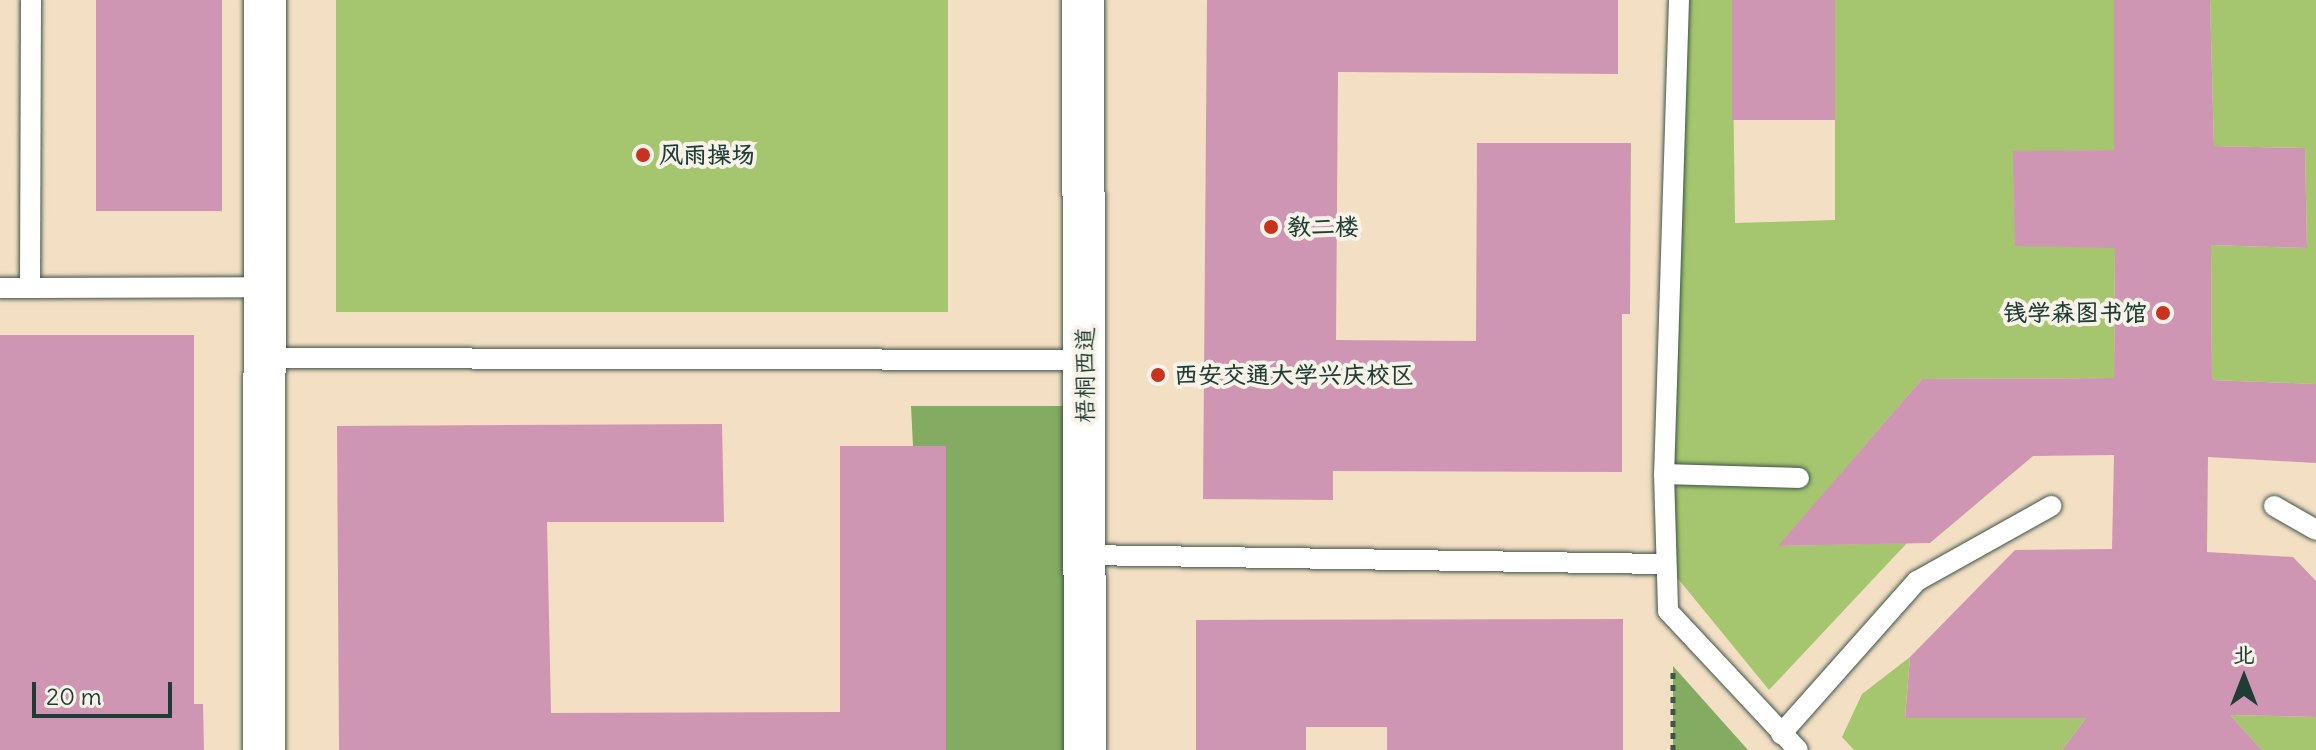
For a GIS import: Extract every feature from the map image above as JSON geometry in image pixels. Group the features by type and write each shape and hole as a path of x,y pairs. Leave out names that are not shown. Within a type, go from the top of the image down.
{"street":[{"path":"264,750 265,0"},
{"name":"梧桐西道","path":"1083,0 1085,750"}],"lane":[{"path":"30,288 31,0"},
{"path":"1679,0 1664,474 1668,611 1798,750"},
{"path":"0,288 264,287"},
{"path":"265,358 1086,360"},
{"path":"1664,474 1799,478"},
{"path":"1781,734 1917,581 2051,506"},
{"path":"2274,506 2316,530"},
{"path":"1084,555 1666,564"}],"path":[{"path":"1668,611 1673,750"}],"green space":[{"name":"风雨操场","path":"336,0 948,0 948,312 336,312"},
{"path":"1675,0 1732,0 1735,223 1835,220 1835,0 2114,0 2114,150 2013,152 2115,248 2114,378 1922,379 1779,546 1907,543 1769,690 1666,564"},
{"path":"2210,0 2316,0 2316,384 2212,380 2211,245 2307,248 2305,148 2214,146"},
{"path":"911,406 1066,406 1066,750 946,750 946,446 913,446"},
{"path":"1910,657 1905,717 2086,718 2062,750 1854,750 1842,737 1862,694"},
{"path":"1673,666 1748,750 1673,750"},
{"path":"2230,715 2316,717 2316,750 2262,750"}],"building":[{"path":"96,0 222,0 222,211 96,211"},
{"name":"教二楼","path":"1207,0 1618,0 1618,74 1338,72 1336,340 1476,341 1477,143 1631,143 1630,314 1622,314 1622,472 1333,471 1333,500 1203,499"},
{"path":"1732,0 1835,0 1835,120 1732,120"},
{"name":"钱学森图书馆","path":"2114,0 2210,0 2214,146 2305,148 2307,248 2211,245 2212,380 2316,384 2316,463 2208,457 2207,552 2293,557 2316,581 2316,717 2230,715 2262,750 2062,750 2086,718 1905,718 1910,657 2015,550 2112,549 2114,455 2033,456 1930,543 1778,546 1922,379 2114,378 2115,248 2015,246 2013,151 2114,150"},
{"path":"0,335 194,335 194,704 203,704 204,750 0,750"},
{"path":"722,424 724,522 547,522 551,713 840,712 840,446 946,446 946,750 339,750 337,426"},
{"path":"1623,619 1623,750 1387,750 1387,727 1306,727 1306,750 1196,750 1196,620"}],"place":[{"name":"风雨操场","path":"643,155"},
{"name":"教二楼","path":"1271,227"},
{"name":"钱学森图书馆","path":"2163,313"},
{"name":"西安交通大学兴庆校区","path":"1158,375"}]}
